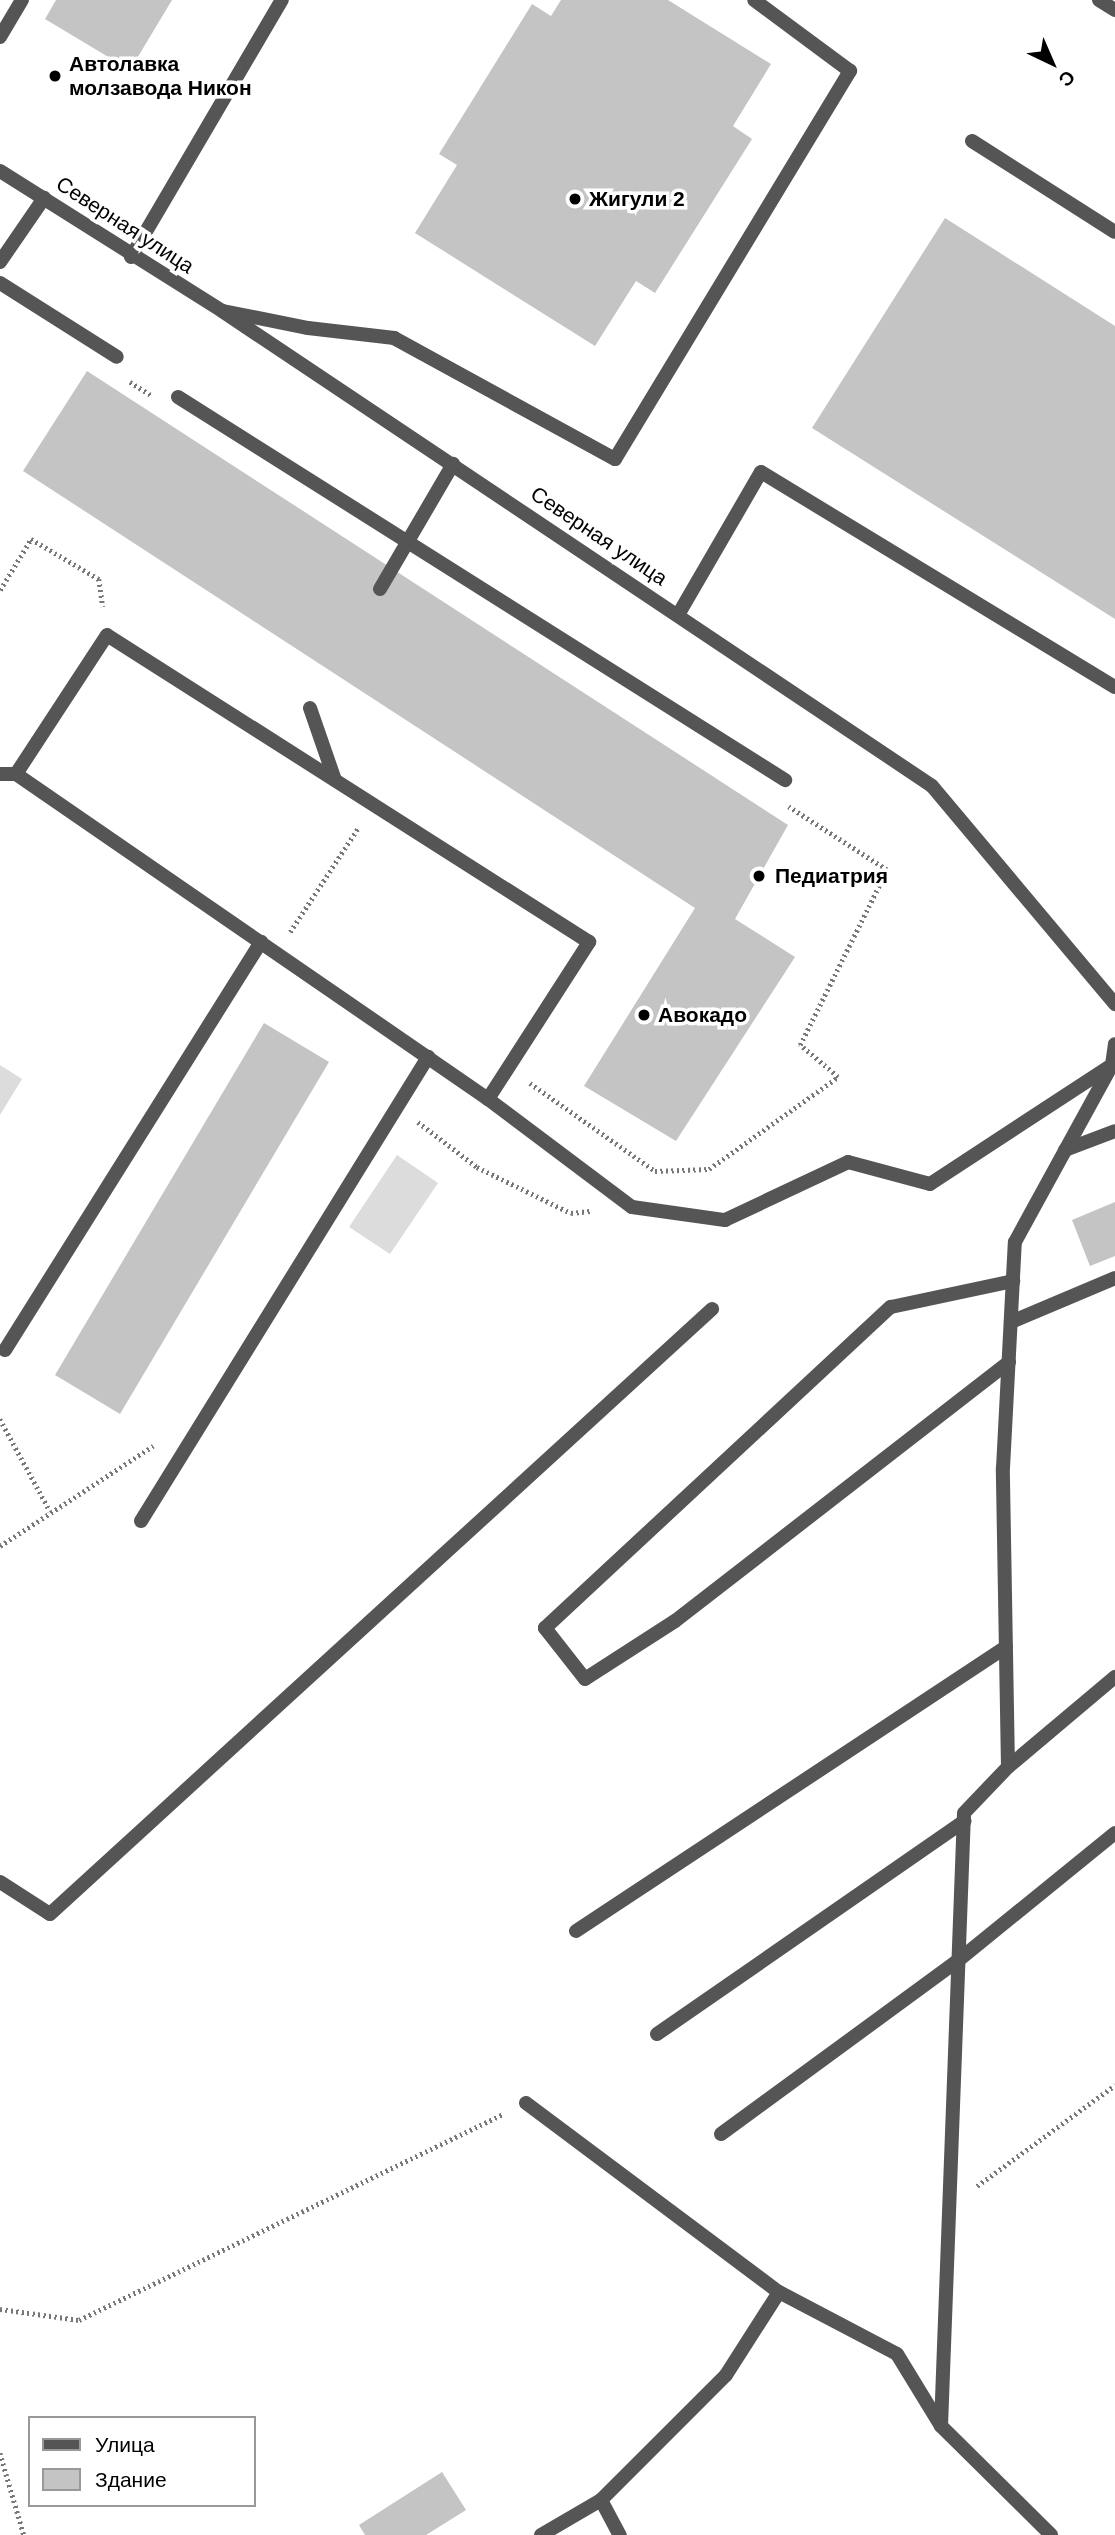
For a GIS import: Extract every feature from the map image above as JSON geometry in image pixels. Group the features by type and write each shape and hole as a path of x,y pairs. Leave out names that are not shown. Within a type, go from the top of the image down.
{"street":[{"path":"0,37 22,0"},
{"path":"131,257 282,0"},
{"path":"222,310 308,328 394,338 615,459 850,71 754,0"},
{"path":"1099,0 1115,10"},
{"path":"972,141 1115,232"},
{"name":"Северная улица","path":"0,171 131,257 222,310 932,786 1115,1004"},
{"path":"0,262 44,198"},
{"path":"0,283 117,356"},
{"path":"178,397 785,780"},
{"path":"380,589 453,464"},
{"path":"678,615 761,472 1115,687"},
{"path":"16,774 107,635 589,942 488,1099"},
{"path":"310,708 335,780"},
{"path":"0,774 16,774 488,1099 632,1207 725,1220 848,1162 930,1184 1113,1064"},
{"path":"5,1350 261,942"},
{"path":"1008,1767 1003,1468 1015,1242 1113,1064 1115,1044"},
{"path":"141,1521 428,1057"},
{"path":"1065,1150 1115,1131"},
{"path":"1011,1322 1115,1278"},
{"path":"1009,1362 675,1621 585,1679 545,1628 891,1307 1013,1282"},
{"path":"0,1882 50,1914 712,1309"},
{"path":"576,1931 1006,1647"},
{"path":"941,2426 956,1963 964,1813 1008,1767 1115,1677"},
{"path":"657,2034 965,1821"},
{"path":"721,2134 956,1963 1115,1833"},
{"path":"526,2103 779,2292 897,2354 941,2426 1051,2535"},
{"path":"541,2535 601,2500 726,2375 779,2292"},
{"path":"601,2500 620,2535"}],"path":[{"path":"124,378 157,399"},
{"path":"0,590 31,539 99,579 107,635"},
{"path":"509,1068 655,1171 709,1169 838,1077 800,1045 887,870 783,803"},
{"path":"276,953 374,804"},
{"path":"398,1107 477,1167 571,1213 632,1207"},
{"path":"0,1419 50,1511"},
{"path":"0,1546 103,1478"},
{"path":"949,2206 1115,2085"},
{"path":"0,2309 79,2320 526,2103"},
{"path":"0,2453 24,2535"}],"shaded area":[{"path":"0,1065 22,1079 0,1115"},
{"path":"397,1155 438,1183 390,1254 349,1227"}],"building":[{"path":"56,0 172,0 130,70 45,19"},
{"name":"Жигули 2","path":"561,0 668,0 771,64 733,126 752,139 655,293 636,281 595,346 415,233 457,165 439,154 532,4 551,16"},
{"path":"945,218 1115,326 1115,619 812,428"},
{"path":"87,371 788,825 735,919 795,957 676,1141 584,1086 695,908 23,471"},
{"path":"264,1023 329,1062 120,1414 55,1375"},
{"path":"1115,1202 1115,1256 1090,1266 1072,1220"},
{"path":"442,2472 466,2510 426,2535 365,2535 359,2525"}],"place":[{"name":"Автолавка молзавода Никон","path":"55,76"},
{"name":"Жигули 2","path":"575,199"},
{"name":"Педиатрия","path":"759,876"},
{"name":"Авокадо","path":"644,1015"}]}
